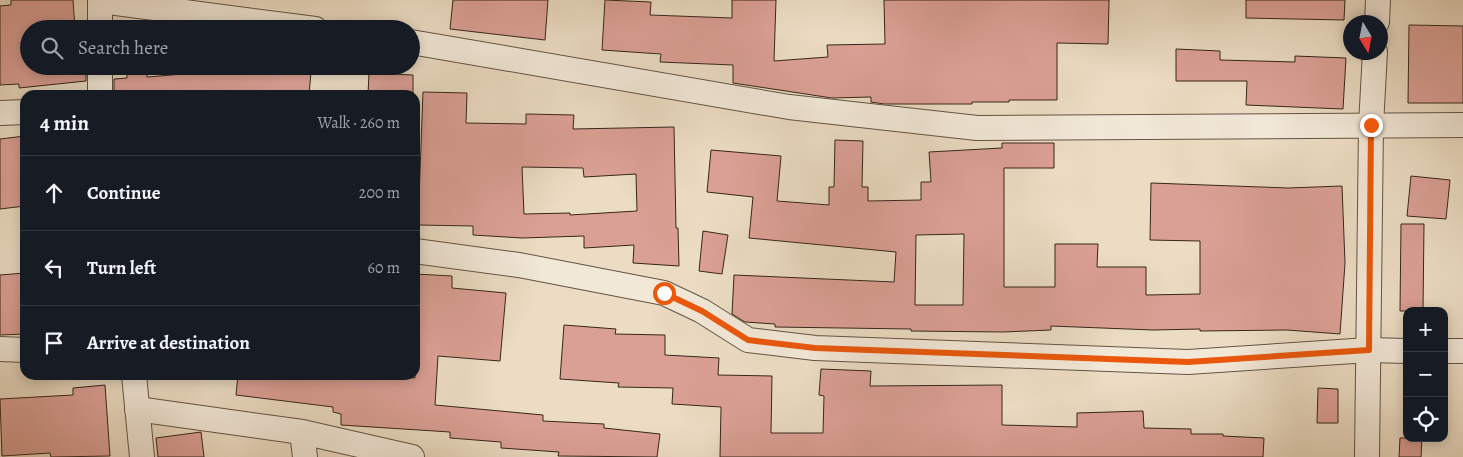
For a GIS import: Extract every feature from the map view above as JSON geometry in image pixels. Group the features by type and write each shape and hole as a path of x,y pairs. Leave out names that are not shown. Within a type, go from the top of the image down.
{"street":[{"path":"1377,15 1378,0"},
{"path":"100,20 101,1 246,20"},
{"path":"420,44 789,108 977,128 1463,125"},
{"path":"1367,457 1371,125 1375,60"},
{"path":"100,75 100,90"},
{"path":"0,113 20,112"},
{"path":"420,252 519,265 664,293 702,311 748,340 815,348 1188,362 1369,350 1403,350"},
{"path":"0,350 20,350"},
{"path":"1448,351 1463,352"},
{"path":"134,380 142,457"},
{"path":"137,409 302,432 412,457"},
{"path":"302,432 305,457"}],"building":[{"path":"11,0 73,0 74,20 20,20 20,75 86,75 86,81 19,88 19,84 0,85 0,6 11,5"},
{"path":"453,0 548,0 545,40 450,29"},
{"path":"605,0 651,2 650,15 732,18 732,0 776,0 774,61 828,57 827,45 885,44 884,0 1109,0 1108,44 1057,43 1057,100 1009,100 1009,102 972,102 972,104 884,104 871,102 871,97 832,98 733,83 733,65 660,62 661,54 602,50"},
{"path":"1246,0 1345,0 1343,20 1246,18"},
{"path":"1409,25 1463,26 1463,103 1408,103"},
{"path":"1176,49 1220,51 1220,60 1295,62 1295,56 1343,58 1343,60 1346,60 1343,109 1246,105 1247,81 1176,81"},
{"path":"127,75 147,75 147,77 171,75 311,75 309,90 114,90 114,79 127,78"},
{"path":"369,75 413,75 413,90 368,90"},
{"path":"423,92 467,93 466,123 526,124 526,114 574,115 573,129 674,127 676,228 678,228 679,266 633,263 634,245 584,248 584,236 522,238 473,235 473,226 420,225","holes":["522,167 583,168 584,177 636,174 637,211 570,215 570,213 524,214"]},
{"path":"20,137 20,207 0,209 0,139"},
{"path":"835,140 863,141 862,187 868,187 868,201 921,200 921,182 931,182 929,152 1002,148 1002,143 1054,143 1054,168 1004,168 1004,287 1055,287 1055,244 1098,244 1097,267 1146,267 1146,295 1200,294 1200,241 1150,240 1151,183 1288,188 1342,186 1345,263 1340,334 1287,330 1200,331 1200,329 1153,330 1051,326 1051,330 1003,332 775,327 775,324 745,322 732,314 734,275 894,282 896,252 749,238 753,197 707,192 711,150 781,156 777,201 829,205 829,187 834,187","holes":["964,234 963,305 915,305 916,235"]},
{"path":"1411,176 1450,180 1446,219 1407,216"},
{"path":"1401,224 1424,224 1423,307 1403,307 1403,311 1400,311"},
{"path":"703,231 728,235 722,274 699,271"},
{"path":"20,273 20,334 0,335 0,275"},
{"path":"420,274 452,276 452,288 506,293 500,361 438,356 435,405 543,415 543,421 604,424 604,428 660,434 657,457 558,456 559,452 501,448 501,442 450,438 450,432 341,425 341,414 333,412 333,407 236,395 238,380 420,380"},
{"path":"564,325 616,329 615,334 665,335 665,355 719,358 718,375 772,376 771,433 823,433 824,396 819,395 821,369 871,371 870,386 1002,385 1002,425 1077,427 1077,413 1143,411 1144,428 1191,429 1191,434 1223,434 1223,436 1264,438 1263,457 720,457 721,407 672,404 673,388 618,387 619,383 560,379"},
{"path":"105,385 110,456 51,457 50,453 2,456 0,399 73,395 73,388"},
{"path":"1318,388 1338,389 1338,423 1317,423"},
{"path":"201,432 204,457 158,457 156,438"},
{"path":"1400,438 1403,438 1403,442 1422,442 1421,457 1399,457"}],"route":[{"path":"664,293 702,311 748,340 815,348 1188,362 1369,350 1371,125"}]}
